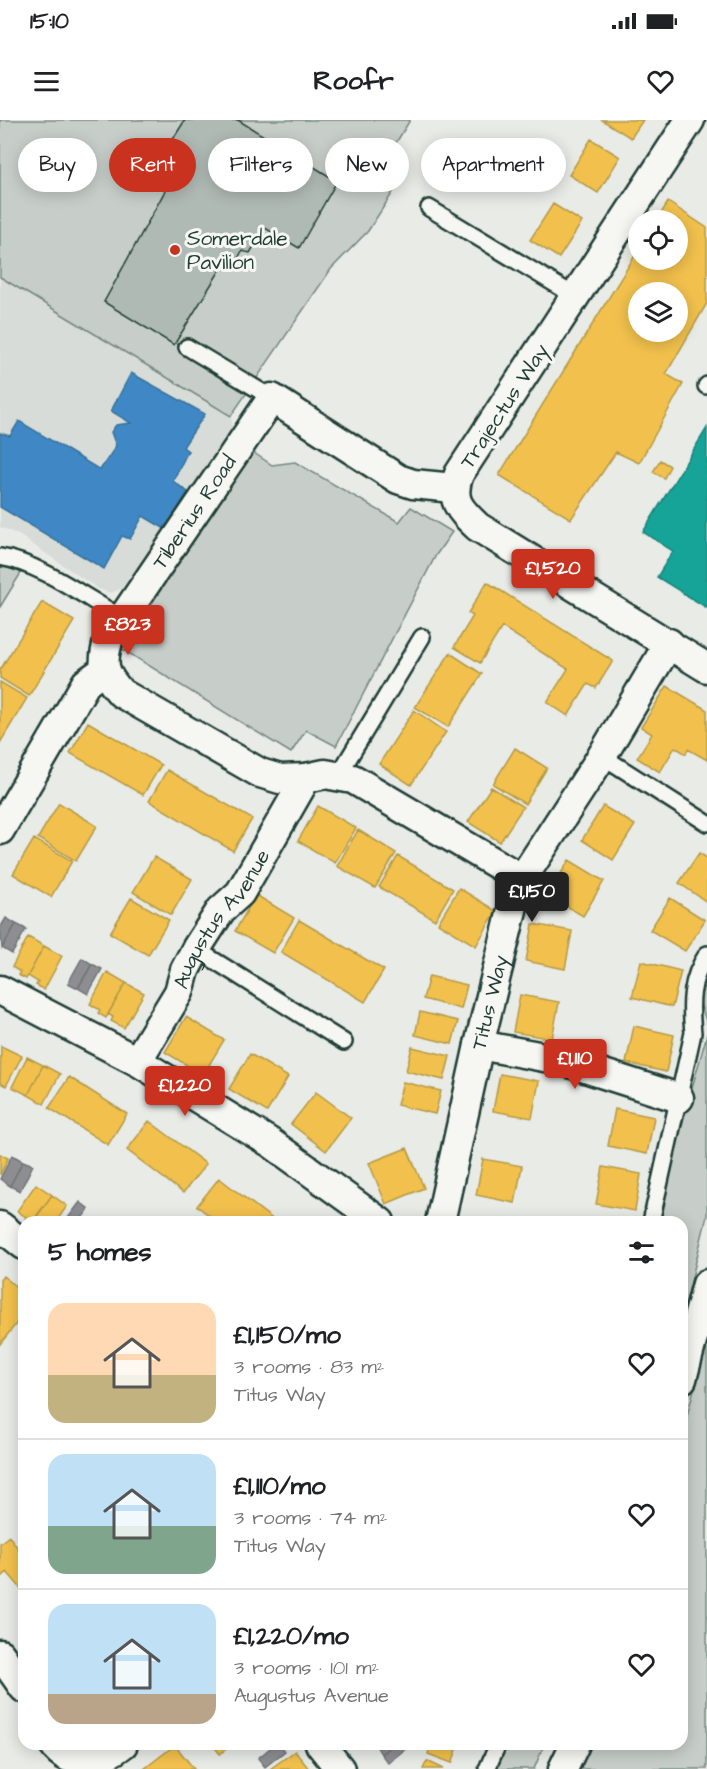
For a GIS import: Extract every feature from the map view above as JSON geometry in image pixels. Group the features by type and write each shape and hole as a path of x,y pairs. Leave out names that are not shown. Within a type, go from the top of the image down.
{"street":[{"name":"Trajectus Way","path":"690,120 459,474 454,488 459,510 478,527 707,668"},
{"path":"272,398 398,479 413,484 454,488"},
{"name":"Tiberius Road","path":"104,670 104,653 109,638 272,398"},
{"name":"Titus Way","path":"441,1216 479,1045 513,906 522,879 602,756 669,643"},
{"path":"0,830 86,683 104,670 108,679 121,693 260,772 280,779 306,778 325,774 353,779 522,879"},
{"name":"Augustus Avenue","path":"138,1061 179,992 185,970 196,949 222,910 240,892 306,778"},
{"path":"0,990 138,1061 271,1143 373,1216"},
{"path":"479,1045 560,1060 679,1098"},
{"path":"0,1226 18,1240"},
{"path":"688,1356 707,1284"},
{"path":"0,1654 18,1680"},
{"path":"325,1750 340,1769"},
{"path":"563,1769 572,1750"},
{"path":"52,1755 70,1761 89,1762 115,1756"}],"lane":[{"path":"429,208 575,296"},
{"path":"187,347 272,398"},
{"path":"0,557 13,559 40,572 122,618"},
{"path":"338,776 422,637"},
{"path":"602,756 707,823"},
{"path":"196,949 344,1042"},
{"path":"652,1216 693,1033 690,1004 694,980 707,954"},
{"path":"487,1769 495,1750"}],"shaded area":[{"name":"Somerdale Pavilion","path":"0,120 410,120 399,138 325,138 325,192 393,192 368,231 331,269 231,416 0,277"},
{"path":"0,277 231,416 233,429 123,588 111,593 98,589 17,534 0,527"},
{"path":"248,449 272,465 295,462 399,522 411,507 452,532 436,555 336,746 306,730 291,753 122,649"},
{"path":"0,562 24,568 0,607"},
{"path":"707,978 707,1024 699,1000"},
{"path":"707,1034 707,1216 688,1294 688,1216 661,1216 674,1153"},
{"path":"707,1339 707,1769 571,1769 579,1750 688,1750 688,1412"},
{"path":"503,1750 542,1750 534,1769 497,1769"}],"building: Homes":[{"path":"602,120 643,120 631,138"},
{"path":"591,139 620,157 598,193 569,175"},
{"path":"668,202 680,210 663,210"},
{"path":"553,204 582,222 559,258 530,240"},
{"path":"688,215 707,228 707,303 688,336 688,282 628,282 628,342 684,342 666,374 683,384 639,463 616,452 571,519 499,475 628,267 628,270 688,270"},
{"path":"660,460 670,466 664,478 653,472"},
{"path":"487,582 613,661 596,688 588,684 568,716 547,702 568,669 502,627 480,663 454,647 473,616 468,613"},
{"path":"42,602 74,621 29,696 0,678 0,670"},
{"path":"450,653 482,674 448,727 415,707"},
{"path":"0,682 27,698 0,743"},
{"path":"667,686 707,710 707,760 688,749 686,754 675,747 660,772 637,758 652,734 641,727"},
{"path":"414,710 446,732 411,785 379,764"},
{"path":"88,722 161,765 143,795 70,753"},
{"path":"515,748 547,768 525,804 493,784"},
{"path":"167,770 252,819 233,851 149,801"},
{"path":"491,787 523,807 500,842 468,822"},
{"path":"59,803 97,826 76,861 38,838"},
{"path":"318,806 356,828 335,863 298,841"},
{"path":"603,806 635,825 613,860 582,840"},
{"path":"358,830 396,853 375,888 337,866"},
{"path":"34,839 72,861 51,897 13,874"},
{"path":"699,853 707,858 707,902 679,883"},
{"path":"398,856 453,889 435,920 379,887"},
{"path":"154,857 192,879 171,915 133,892"},
{"path":"569,860 604,881 583,916 548,895"},
{"path":"459,888 496,911 476,946 438,923"},
{"path":"256,895 294,918 273,953 235,931"},
{"path":"131,898 169,920 148,955 110,933"},
{"path":"670,898 705,920 685,951 650,930"},
{"path":"299,920 384,970 365,1002 281,952"},
{"path":"533,924 572,931 565,969 526,961"},
{"path":"28,937 44,946 26,979 18,975 20,972 12,967"},
{"path":"44,946 62,956 44,990 36,985 38,982 28,976"},
{"path":"641,961 681,971 672,1007 632,997"},
{"path":"107,972 126,983 106,1018 98,1013 100,1010 90,1004"},
{"path":"429,976 467,985 461,1009 423,999"},
{"path":"126,983 144,993 124,1028 111,1021 113,1017 108,1014"},
{"path":"520,995 559,1002 552,1039 513,1032"},
{"path":"420,1012 458,1021 452,1044 415,1035"},
{"path":"186,1017 224,1040 203,1075 165,1052"},
{"path":"634,1026 674,1035 666,1072 626,1063"},
{"path":"1,1046 22,1056 6,1086 0,1083"},
{"path":"412,1047 450,1056 444,1080 406,1071"},
{"path":"250,1054 288,1077 267,1112 229,1089"},
{"path":"27,1057 43,1065 28,1095 12,1087"},
{"path":"43,1065 60,1074 44,1104 28,1095"},
{"path":"500,1074 539,1081 532,1118 493,1111"},
{"path":"69,1077 127,1114 108,1145 49,1108"},
{"path":"403,1082 441,1091 435,1114 397,1105"},
{"path":"316,1092 351,1118 326,1151 291,1124"},
{"path":"615,1109 654,1117 647,1154 608,1146"},
{"path":"149,1121 206,1164 183,1193 127,1150"},
{"path":"407,1148 424,1188 386,1204 369,1163"},
{"path":"0,1154 8,1158 0,1175"},
{"path":"483,1159 522,1166 515,1203 476,1195"},
{"path":"603,1167 641,1174 635,1211 596,1204"},
{"path":"219,1178 268,1216 210,1216 197,1206"},
{"path":"36,1184 52,1195 36,1216 24,1216 17,1211"},
{"path":"52,1195 67,1206 60,1216 37,1216"},
{"path":"3,1276 18,1288 18,1322 0,1344 0,1280"},
{"path":"9,1536 18,1548 18,1585 7,1572 3,1576 0,1572 0,1543"},
{"path":"169,1750 179,1750 194,1769 144,1769"},
{"path":"429,1750 457,1750 452,1763 428,1754"},
{"path":"295,1751 309,1769 270,1769"},
{"path":"427,1761 444,1769 423,1769"}],"building: Schools":[{"path":"131,373 205,414 183,447 188,451 173,481 188,492 165,529 143,516 130,539 122,536 104,569 0,507 0,433 10,436 19,421 100,470 116,446 111,432 116,425 131,423 111,411"}],"building: Public":[{"path":"707,428 707,608 657,577 673,551 643,532"}],"building: Industry":[{"path":"6,918 16,924 2,948 0,928"},
{"path":"16,924 26,929 12,954 2,948"},
{"path":"82,958 92,964 78,988 68,983"},
{"path":"92,964 102,969 88,994 78,988"},
{"path":"12,1155 23,1161 10,1186 0,1179"},
{"path":"23,1161 33,1165 20,1191 10,1186"},
{"path":"80,1202 89,1209 84,1216 70,1216"},
{"path":"268,1750 285,1751 265,1767 258,1758"},
{"path":"386,1750 404,1750 388,1763 381,1754"}],"building: Other":[{"path":"185,120 238,120 267,138 208,138 208,192 313,192 313,166 325,174 325,192 331,192 299,248 265,228 250,253 242,251 234,266 225,262 174,345 104,302 164,192 196,192 196,138 174,138"}],"place":[{"name":"Somerdale Pavilion","path":"175,250"}]}
